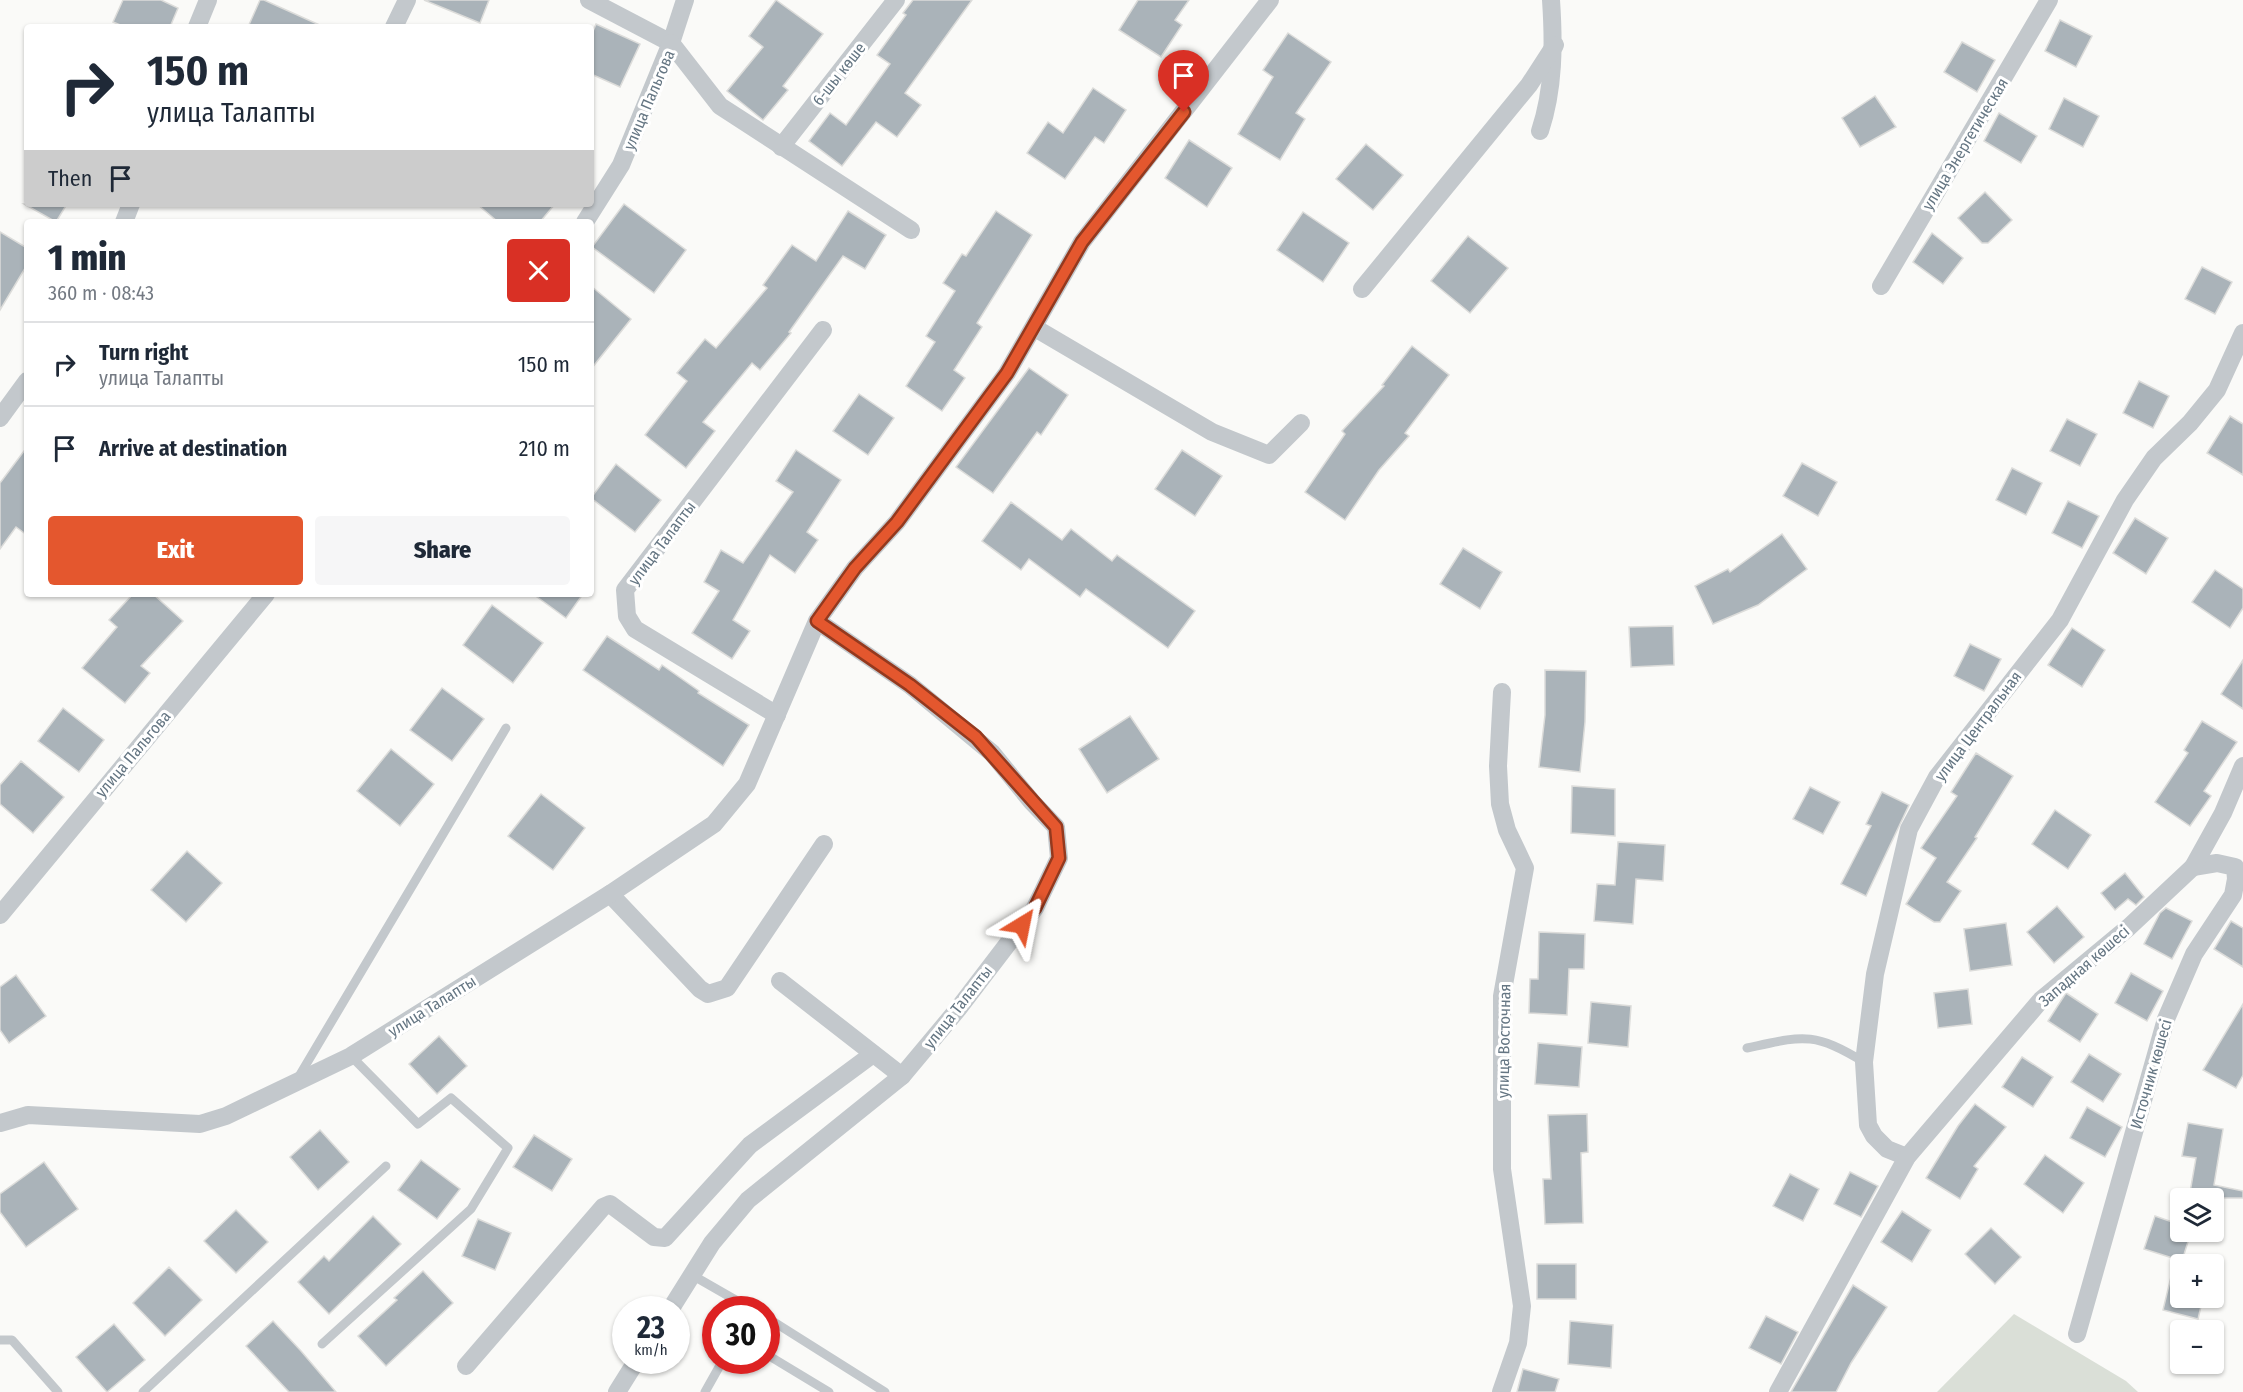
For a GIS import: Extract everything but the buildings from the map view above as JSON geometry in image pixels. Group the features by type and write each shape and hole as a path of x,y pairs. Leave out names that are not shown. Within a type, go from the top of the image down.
{"street":[{"path":"199,24 208,0"},
{"path":"395,24 407,0"},
{"path":"589,0 671,43 685,0"},
{"name":"6-шы көше","path":"781,147 896,0"},
{"name":"улица Талапты","path":"0,1123 28,1115 200,1124 226,1116 351,1056 610,894 714,824 747,784 817,621 855,568 897,522 978,413 1035,328 1082,242 1270,0"},
{"path":"1540,131 1548,108 1555,45 1551,0"},
{"name":"улица Энергетическая","path":"1881,286 2049,0"},
{"name":"улица Пальгова","path":"587,219 621,165 671,43 720,106 911,230"},
{"path":"1362,289 1529,85 1555,45"},
{"path":"1035,328 1212,432 1269,455 1301,423"},
{"name":"улица Талапты","path":"777,715 635,629 627,616 626,590 823,330"},
{"name":"улица Центральная","path":"1907,1158 1887,1149 1868,1125 1864,1062 1875,974 1909,829 1937,777 2060,620 2124,500 2154,458 2190,423 2217,390 2243,333"},
{"path":"0,418 24,385"},
{"name":"улица Пальгова","path":"0,915 264,597"},
{"name":"улица Талапты","path":"679,1296 712,1243 748,1200 902,1076 1035,908 1059,858 1056,827 976,737 910,685 817,621"},
{"name":"улица Восточная","path":"1501,1392 1518,1343 1522,1306 1502,1169 1502,996 1525,868 1507,830 1500,804 1498,766 1502,692"},
{"name":"Западная көшесі","path":"1778,1392 1907,1158 2041,1000 2128,927 2193,867 2223,813 2243,766"},
{"path":"610,894 700,989 708,994 728,988 824,843"},
{"name":"Источник көшесі","path":"2077,1334 2166,1019 2194,954 2233,895 2236,879 2235,867 2217,863 2193,867"},
{"path":"780,981 902,1076"},
{"path":"466,1366 603,1207 610,1204 654,1237 665,1238 750,1145 873,1054"},
{"path":"617,1392 628,1374"}],"lane":[{"path":"297,1081 506,728"},
{"path":"1747,1048 1798,1037 1813,1038 1845,1050 1864,1062"},
{"path":"322,1344 471,1209 508,1148 451,1098 418,1124 351,1056"},
{"path":"143,1392 386,1166"},
{"path":"692,1275 729,1296"},
{"path":"780,1326 885,1392"},
{"path":"0,1340 12,1340 58,1392"},
{"path":"780,1362 829,1392"},
{"path":"705,1392 715,1374"}],"shaded area":[{"path":"2014,1314 2126,1381 2138,1392 1937,1392"}],"route":[{"path":"1022,925 1035,908 1059,858 1056,827 1032,802 993,753 976,737 910,685 817,621 855,568 897,522 1007,373 1035,328 1082,242 1184,112"}]}
